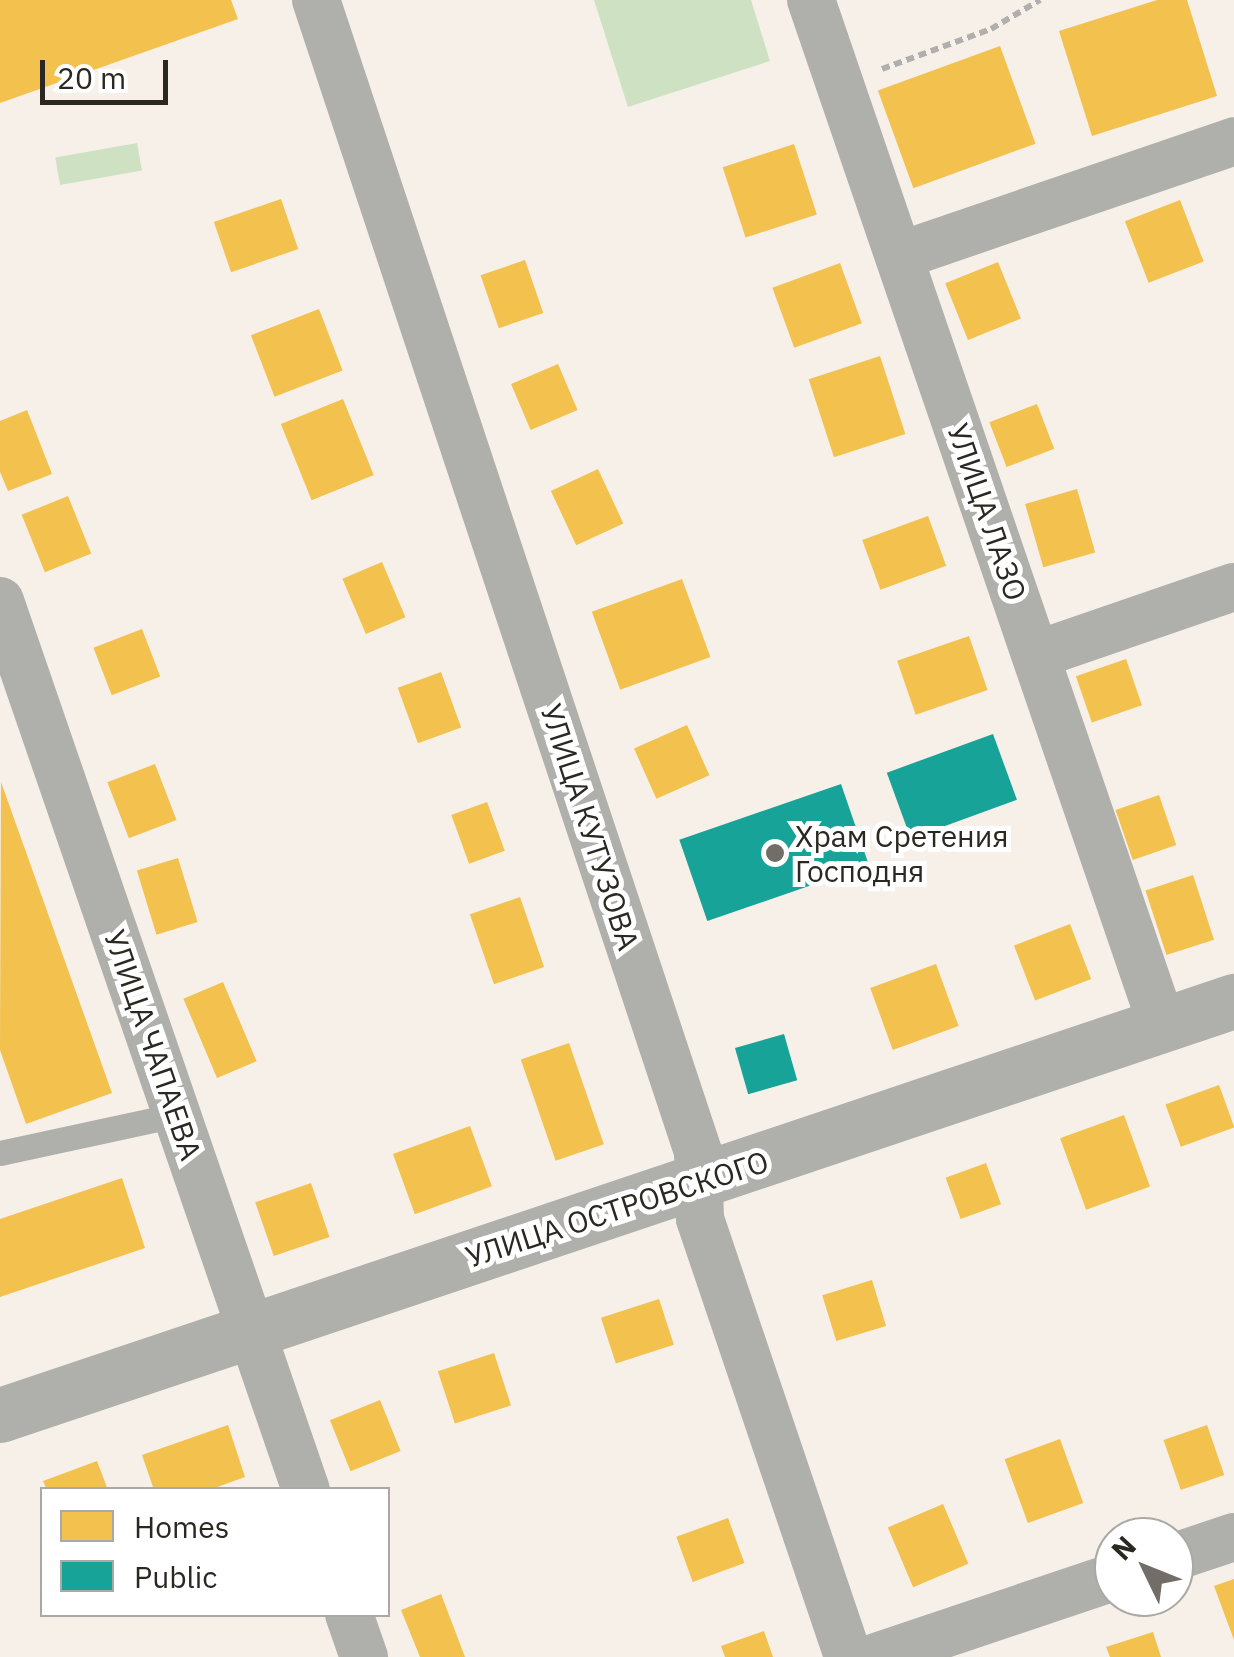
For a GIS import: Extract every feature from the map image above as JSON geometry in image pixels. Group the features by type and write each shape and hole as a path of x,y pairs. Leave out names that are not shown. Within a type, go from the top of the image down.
{"street":[{"name":"УЛИЦА КУТУЗОВА","path":"316,0 698,1152 700,1220 848,1657"},
{"name":"УЛИЦА ЛАЗО","path":"811,0 1162,1025"},
{"path":"899,256 1234,140"},
{"path":"1036,655 1234,587"},
{"name":"УЛИЦА ЧАПАЕВА","path":"0,601 305,1487"},
{"name":"УЛИЦА ОСТРОВСКОГО","path":"0,1415 249,1328 700,1183 1234,1000"},
{"path":"1194,1550 1234,1537"},
{"path":"876,1657 1094,1584"},
{"path":"350,1617 364,1657"}],"lane":[{"path":"0,1153 176,1115"}],"path":[{"path":"840,84 991,29 1040,0"}],"green space":[{"path":"594,0 751,0 770,61 628,107"},
{"path":"137,143 142,171 60,185 55,157"}],"building: Homes":[{"path":"0,0 231,0 238,19 0,103"},
{"path":"1157,0 1187,0 1217,96 1092,136 1059,31"},
{"path":"1000,46 1036,144 913,188 878,90"},
{"path":"794,144 817,214 746,238 723,167"},
{"path":"281,199 298,249 231,272 214,222"},
{"path":"1180,200 1204,262 1149,283 1125,221"},
{"path":"525,260 543,313 499,328 481,275"},
{"path":"998,262 1021,319 968,340 945,283"},
{"path":"840,263 862,323 794,348 772,288"},
{"path":"319,309 343,371 275,397 251,335"},
{"path":"880,356 905,434 834,457 809,379"},
{"path":"558,364 578,410 531,430 511,384"},
{"path":"343,399 374,475 312,500 281,424"},
{"path":"1037,404 1054,449 1007,467 989,422"},
{"path":"27,410 52,474 8,491 0,472 0,421"},
{"path":"598,469 623,523 576,545 551,491"},
{"path":"1077,489 1095,552 1043,567 1025,504"},
{"path":"68,496 91,553 45,572 22,515"},
{"path":"928,516 946,566 880,590 862,540"},
{"path":"382,562 405,617 366,634 342,579"},
{"path":"682,579 710,657 620,690 592,612"},
{"path":"142,629 160,677 112,695 93,648"},
{"path":"969,636 988,690 916,715 897,661"},
{"path":"1126,659 1142,705 1092,723 1076,676"},
{"path":"441,672 461,727 418,743 398,688"},
{"path":"687,725 709,775 656,799 634,749"},
{"path":"155,764 177,820 129,838 107,782"},
{"path":"1,782 112,1093 26,1124 0,1050"},
{"path":"1159,795 1176,845 1133,860 1116,810"},
{"path":"487,802 505,851 469,864 451,815"},
{"path":"178,858 198,922 156,935 137,871"},
{"path":"1193,875 1214,940 1166,955 1145,890"},
{"path":"520,897 544,967 494,984 470,914"},
{"path":"1070,924 1091,979 1035,1001 1014,946"},
{"path":"936,964 959,1026 893,1050 870,988"},
{"path":"223,982 257,1061 217,1078 183,999"},
{"path":"569,1043 604,1144 556,1161 521,1060"},
{"path":"1219,1085 1234,1127 1181,1147 1165,1104"},
{"path":"1124,1115 1150,1186 1086,1210 1060,1138"},
{"path":"470,1126 492,1186 415,1214 393,1154"},
{"path":"986,1163 1001,1204 961,1219 946,1178"},
{"path":"122,1178 145,1248 0,1297 0,1219"},
{"path":"311,1183 330,1237 274,1256 255,1202"},
{"path":"872,1280 886,1326 836,1341 822,1295"},
{"path":"659,1299 674,1345 616,1364 601,1318"},
{"path":"494,1353 511,1405 455,1424 438,1371"},
{"path":"380,1400 401,1451 351,1471 330,1420"},
{"path":"228,1425 245,1477 217,1487 153,1487 142,1455"},
{"path":"1207,1425 1224,1475 1181,1490 1164,1440"},
{"path":"1060,1439 1083,1503 1028,1523 1005,1459"},
{"path":"97,1461 107,1487 46,1487 43,1481"},
{"path":"943,1504 968,1564 913,1587 888,1527"},
{"path":"728,1518 744,1563 693,1582 676,1537"},
{"path":"1234,1579 1234,1640 1214,1586"},
{"path":"441,1594 465,1657 420,1657 401,1610"},
{"path":"764,1631 773,1657 725,1657 721,1646"},
{"path":"1153,1632 1161,1657 1110,1657 1106,1647"}],"building: Public":[{"path":"993,734 1017,800 911,838 887,773"},
{"name":"Храм Сретения Господня","path":"841,784 869,865 707,921 679,840"},
{"path":"784,1034 797,1080 748,1094 735,1048"}],"place":[{"name":"Храм Сретения Господня","path":"775,853"}]}
